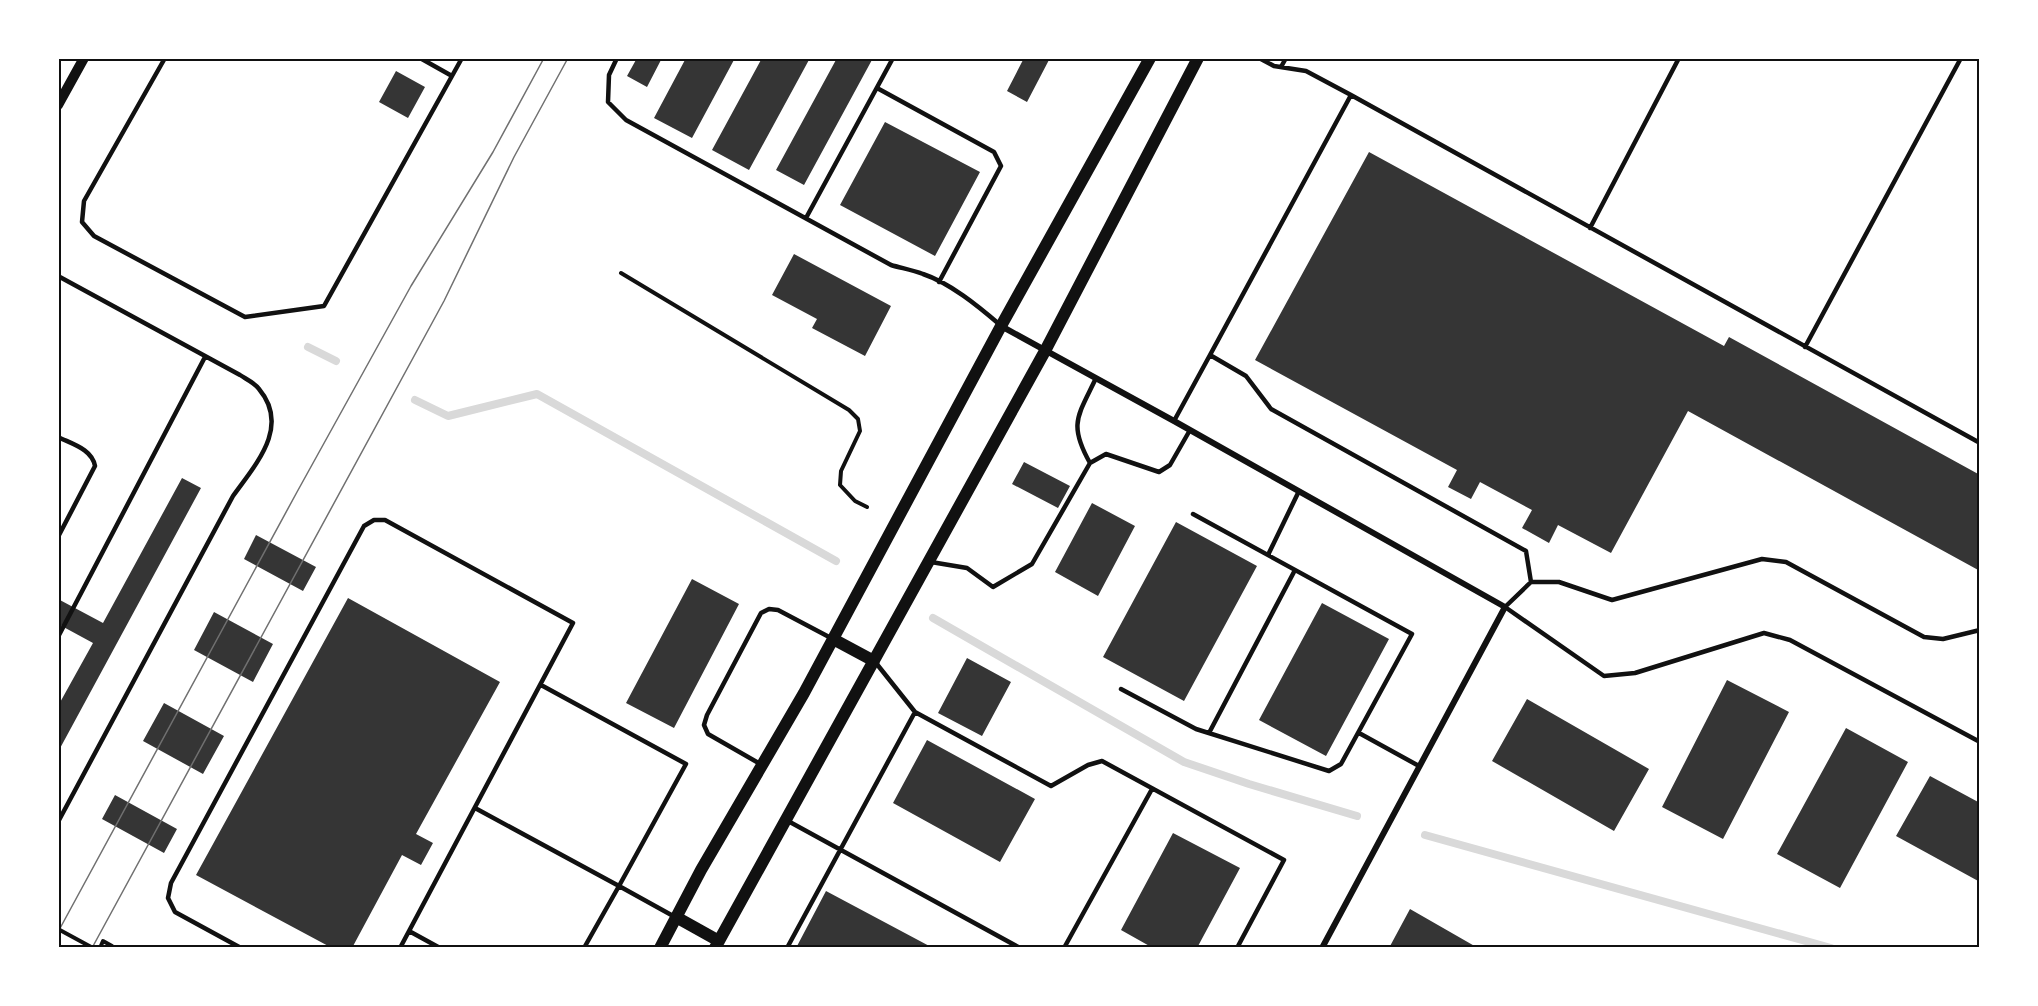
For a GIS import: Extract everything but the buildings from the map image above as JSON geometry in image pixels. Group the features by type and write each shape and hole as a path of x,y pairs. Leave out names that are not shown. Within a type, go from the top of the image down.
{"main road":[{"path":"660,948 700,870 833,639 1001,326 1150,58"},
{"path":"676,917 717,944 1045,351 1198,58"},
{"path":"833,639 874,661"}],"street":[{"path":"60,98 84,58"},
{"path":"1001,326 1505,607 1322,948"}],"lane":[{"path":"165,58 84,201 82,222 94,236 245,317 324,306 462,58"},
{"path":"420,58 452,76"},
{"path":"617,58 609,75 608,102 626,120 891,265 925,274 977,305 1001,326"},
{"path":"806,218 893,58"},
{"path":"1259,58 1274,66 1305,71 1351,95 1980,443"},
{"path":"1281,67 1286,58"},
{"path":"1590,228 1679,58"},
{"path":"1805,347 1961,58"},
{"path":"877,88 994,152 1001,166 939,282"},
{"path":"1174,421 1351,95"},
{"path":"58,276 258,387 267,402 272,427 269,441 259,460 233,496 58,822"},
{"path":"1210,355 1246,376 1271,409 1526,551 1531,582"},
{"path":"58,637 205,357"},
{"path":"1090,464 1079,444 1077,418 1096,378"},
{"path":"929,561 967,568 993,586 1032,564 1090,464 1106,454 1159,472 1170,465 1190,430"},
{"path":"58,436 90,453 95,466 58,537"},
{"path":"1268,555 1299,492"},
{"path":"1121,688 1196,729 1329,771 1341,764 1412,634 1194,514"},
{"path":"241,948 175,912 168,898 171,883 364,526 374,520 385,520 573,623 400,948"},
{"path":"1980,630 1943,639 1924,637 1786,562 1762,559 1612,600 1559,582 1531,582 1505,607 1604,676 1635,673 1764,633 1790,640 1980,742"},
{"path":"1209,733 1294,570"},
{"path":"762,765 708,734 704,725 760,613 769,609 778,610 833,639"},
{"path":"874,661 915,712 1051,786 1088,765 1102,761 1284,860 1237,948"},
{"path":"541,685 686,764 584,948"},
{"path":"787,948 915,712"},
{"path":"1359,733 1419,766"},
{"path":"1064,948 1152,789"},
{"path":"475,808 676,917"},
{"path":"786,819 1020,948"},
{"path":"409,931 440,948"}],"path":[{"path":"621,273 849,410 858,419 860,431 841,471 840,484 855,501 867,507"},
{"path":"58,929 76,936 93,948"},
{"path":"100,948 103,941 112,946 111,948"}],"waterway":[{"path":"308,347 336,361"},
{"path":"415,400 448,416 537,394 836,561"},
{"path":"933,618 1184,762 1357,816"},
{"path":"1425,835 1831,948"}],"tram line":[{"path":"58,932 411,286 493,152 544,58"},
{"path":"92,948 444,301 514,157 568,58"}]}
